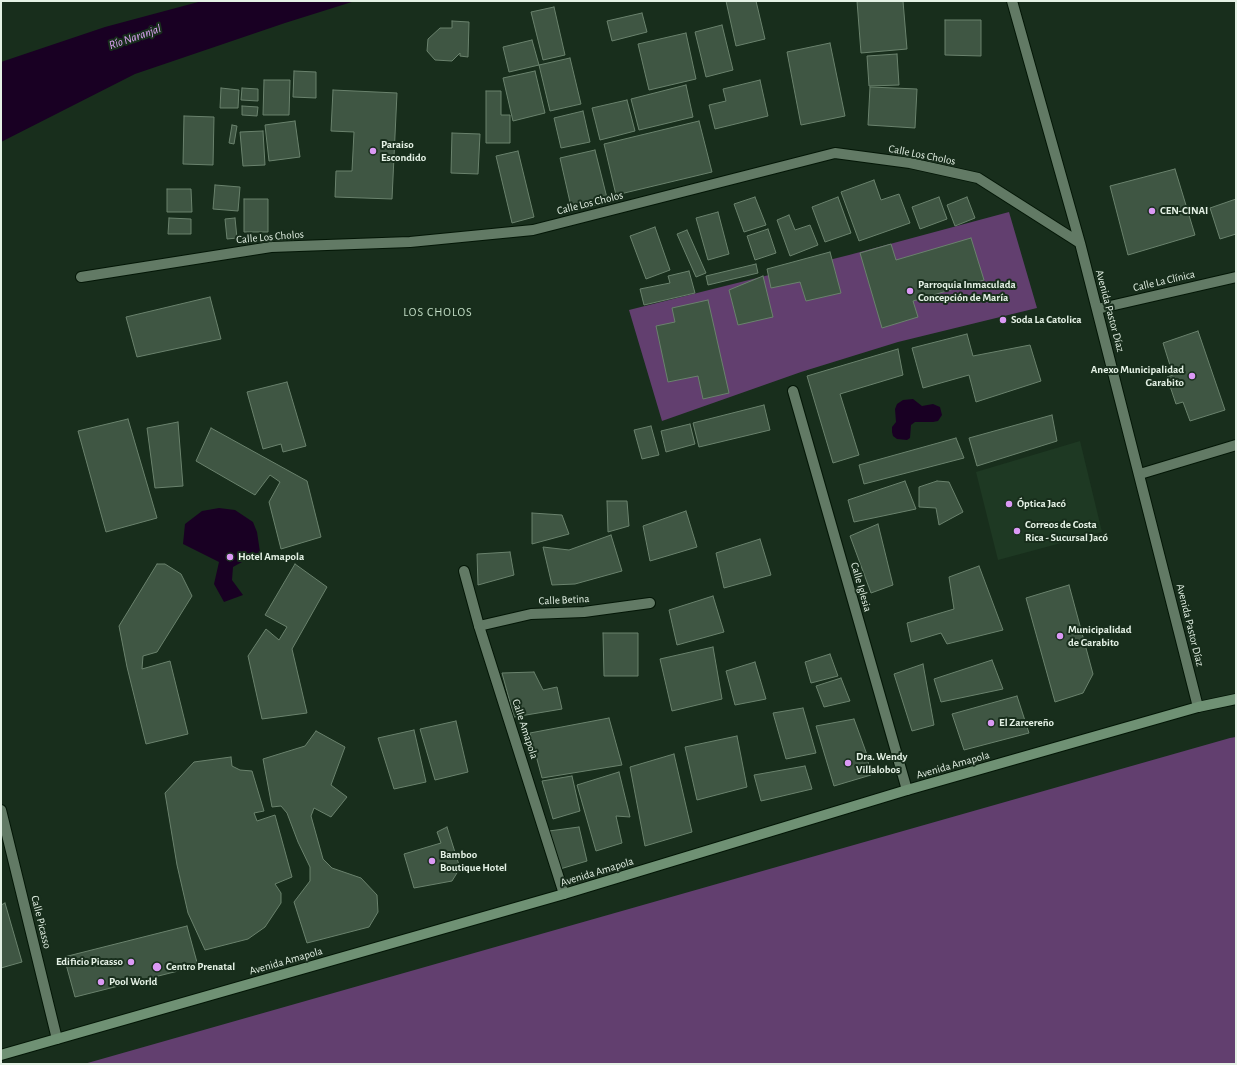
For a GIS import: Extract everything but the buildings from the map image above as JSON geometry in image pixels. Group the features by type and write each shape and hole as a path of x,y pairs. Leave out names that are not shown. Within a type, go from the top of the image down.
{"street":[{"name":"Avenida Pastor Díaz","path":"1012,1 1080,243 1140,474 1198,707"},
{"name":"Calle Los Cholos","path":"81,277 271,247 410,242 533,230 835,153 910,163 978,178 1080,243"},
{"name":"Calle La Clínica","path":"1097,309 1236,277"},
{"name":"Calle Iglesia","path":"793,391 907,790"},
{"path":"1140,474 1236,445"},
{"name":"Calle Amapola","path":"464,571 564,894"},
{"name":"Calle Betina","path":"480,626 531,614 584,612 650,603"},
{"path":"1198,707 1236,699"},
{"name":"Avenida Amapola","path":"1,1055 564,894 907,790 1198,707"},
{"name":"Calle Picasso","path":"1,810 57,1039"}],"shaded area":[{"path":"1009,212 1037,308 898,342 801,372 662,421 629,310 849,255"},
{"path":"1080,441 1102,532 998,560 976,472"},
{"path":"1236,737 1236,1064 84,1064 1230,738"}],"water":[{"name":"Río Naranjal","path":"202,1 355,1 135,74 1,142 1,62 105,27"},
{"path":"913,399 922,406 933,404 940,407 942,415 938,421 915,422 911,425 910,438 907,440 897,439 893,436 892,427 896,422 895,409 897,404 903,400"},
{"name":"Hotel Amapola","path":"219,508 235,510 253,522 257,532 260,552 233,567 232,580 243,595 224,602 214,584 219,562 183,544 185,524 202,511"}],"place":[{"name":"Paraiso Escondido","path":"373,151"},
{"name":"CEN-CINAI","path":"1152,211"},
{"name":"Parroquia Inmaculada Concepción de María","path":"910,291"},
{"name":"Soda La Catolica","path":"1003,320"},
{"name":"Anexo Municipalidad Garabito","path":"1192,376"},
{"name":"Óptica Jacó","path":"1009,504"},
{"name":"Correos de Costa Rica - Sucursal Jacó","path":"1017,531"},
{"name":"Hotel Amapola","path":"230,557"},
{"name":"Municipalidad de Garabito","path":"1060,636"},
{"name":"El Zarcereño","path":"991,723"},
{"name":"Dra. Wendy Villalobos","path":"848,763"},
{"name":"Bamboo Boutique Hotel","path":"432,861"},
{"name":"Edificio Picasso","path":"131,962"},
{"name":"Centro Prenatal","path":"157,967"},
{"name":"Pool World","path":"101,982"}],"district":[{"name":"LOS CHOLOS","path":"438,312"}]}
